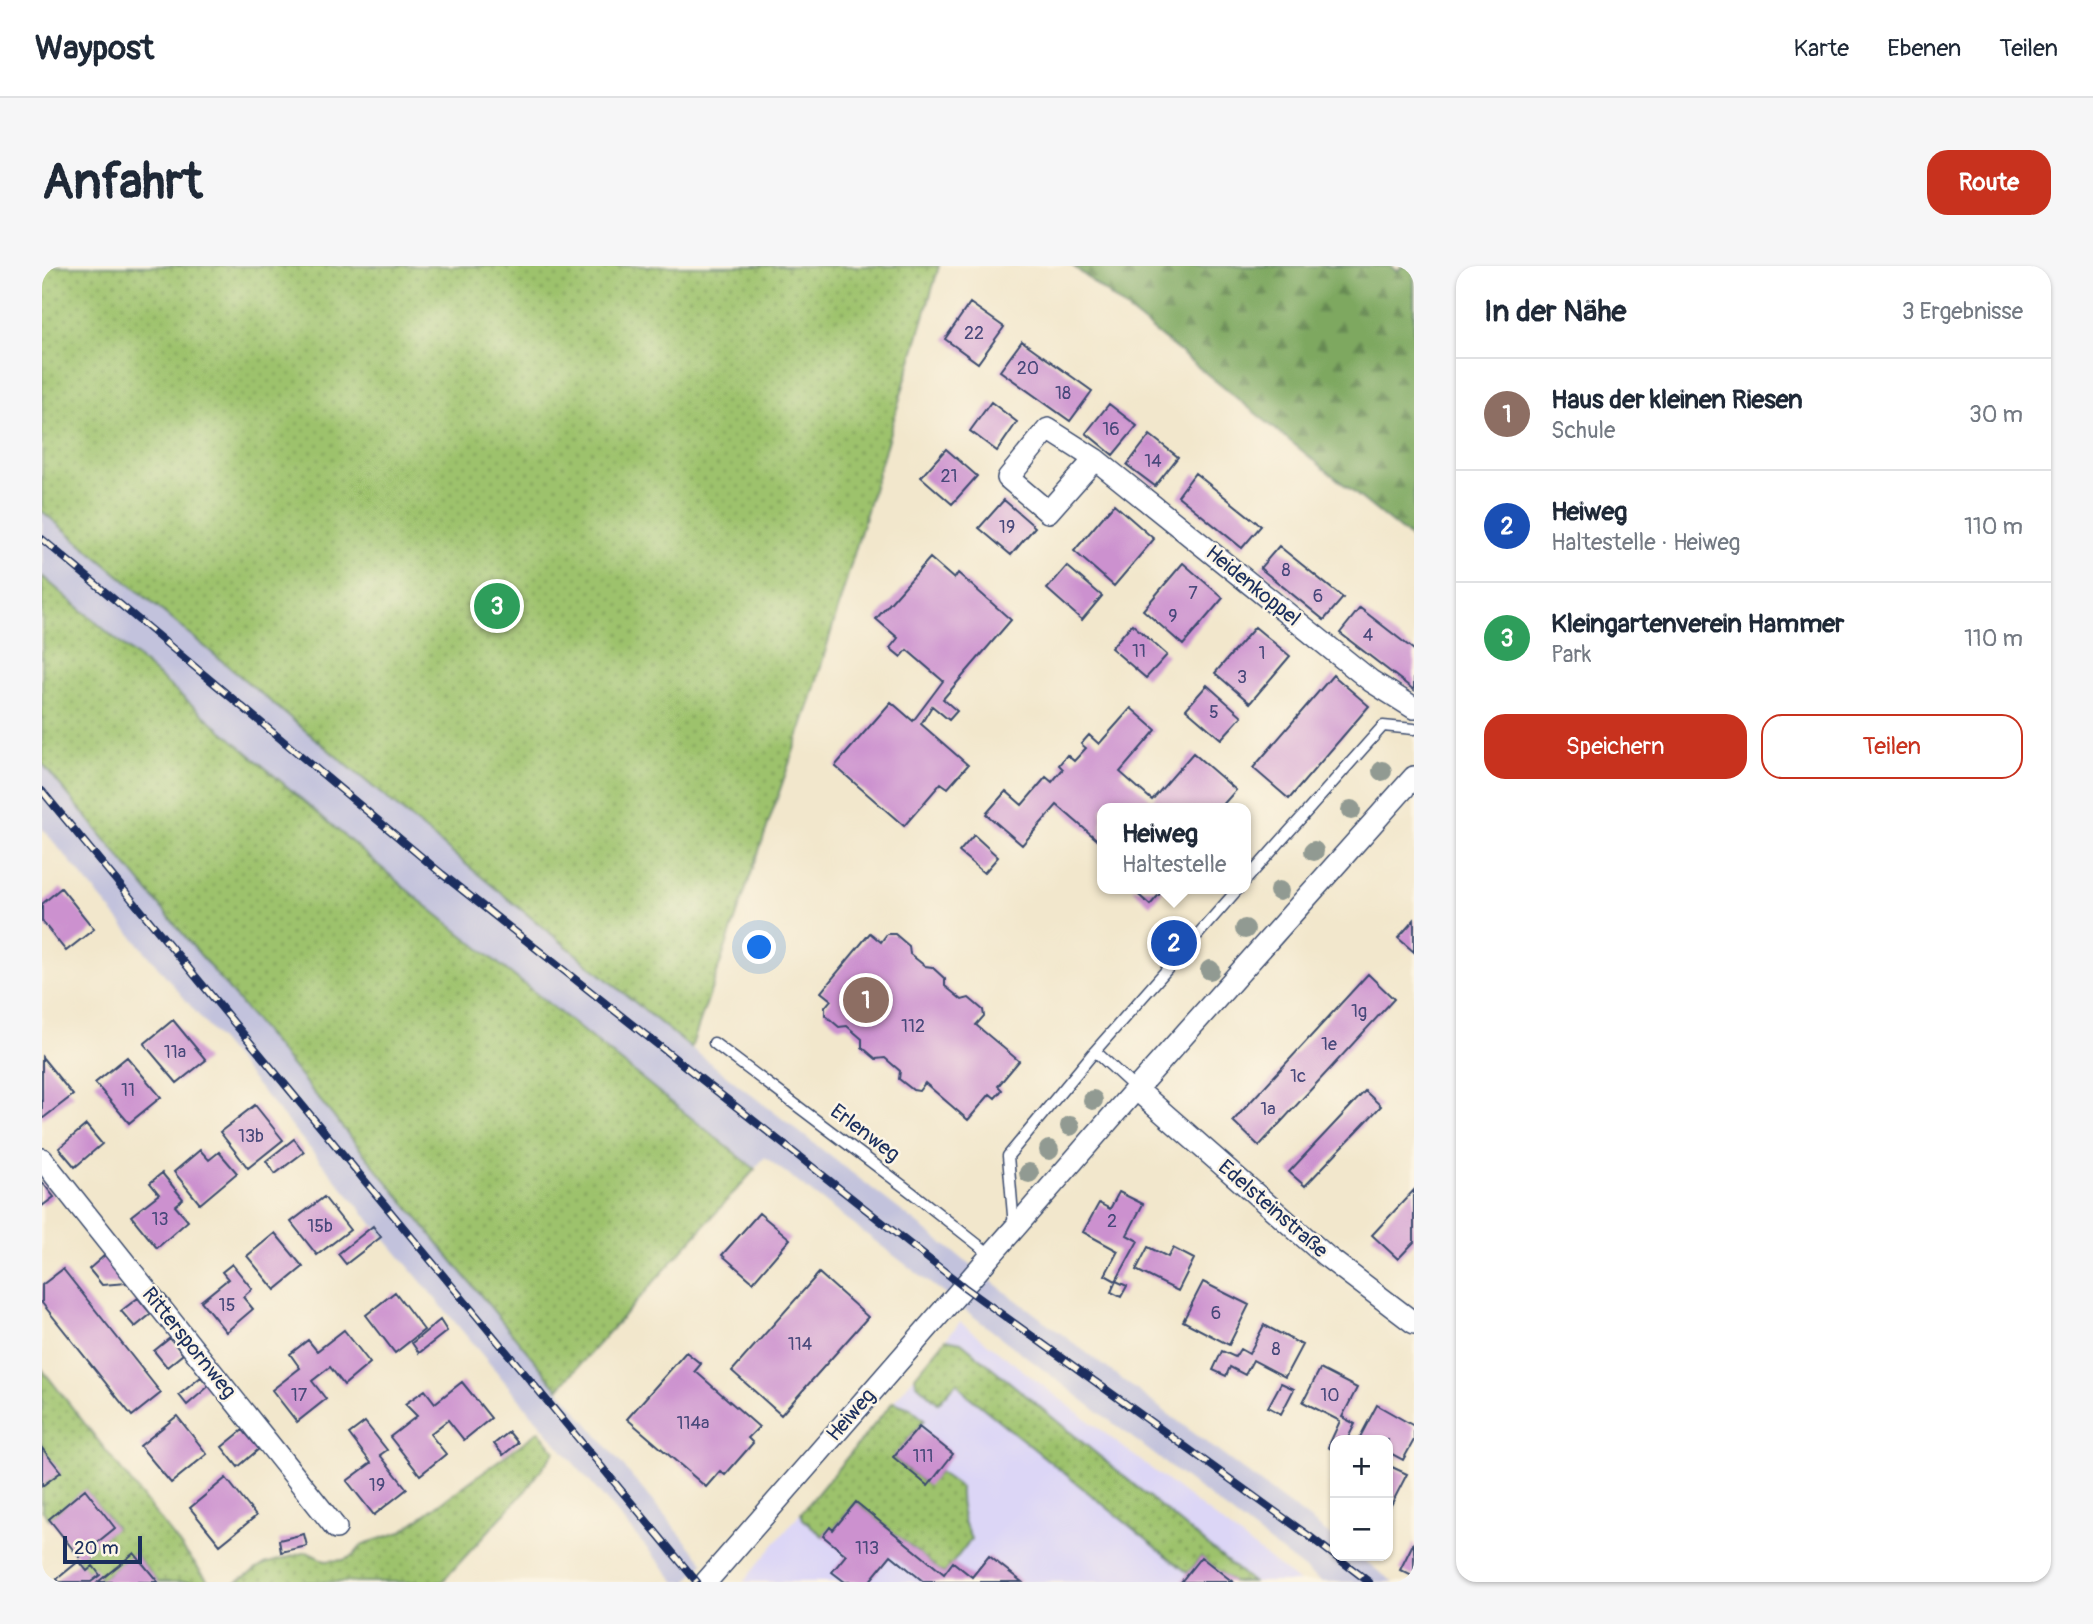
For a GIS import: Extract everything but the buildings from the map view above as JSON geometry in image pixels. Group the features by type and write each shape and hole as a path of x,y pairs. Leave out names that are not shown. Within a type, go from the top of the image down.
{"street":[{"name":"Heidenkoppel","path":"1095,459 1371,681 1414,708"},
{"name":"Heiweg","path":"706,1582 1136,1089 1414,777"},
{"name":"Edelsteinstraße","path":"1136,1089 1326,1256 1414,1323"},
{"name":"Ritterspornweg","path":"42,1159 336,1528"}],"lane":[{"path":"1251,874 1383,726 1414,729"},
{"path":"1014,1229 1008,1156 1095,1051 1234,894"},
{"name":"Erlenweg","path":"714,1044 991,1255"},
{"path":"1095,1051 1136,1089"}],"shaded area":[{"path":"42,511 691,1048 999,1287 1330,1535 1330,1561 1365,1561 1393,1582 1321,1582 765,1157 559,1389 704,1563 687,1582 676,1582 535,1418 42,828"},
{"path":"960,1322 1299,1582 743,1582"}],"green space":[{"path":"42,266 939,266 811,700 691,1048 42,511"},
{"path":"1073,266 1390,266 1397,271 1402,266 1414,266 1414,541"},
{"path":"42,576 419,900 755,1169 558,1389 42,763"},
{"path":"946,1339 961,1342 1252,1582 1233,1582 1201,1557 1188,1573 966,1394 957,1382 938,1403 916,1383 915,1376"},
{"path":"42,1369 209,1582 158,1582 134,1553 98,1582 100,1575 83,1567 79,1557 115,1527 85,1490 49,1519 42,1510 42,1486 60,1472 42,1448"},
{"path":"893,1402 910,1408 924,1420 893,1458 927,1485 939,1472 960,1487 962,1514 971,1539 944,1574 856,1502 833,1530 830,1528 823,1536 803,1519 801,1513"},
{"path":"539,1431 555,1451 526,1490 442,1582 236,1582 265,1564 307,1552 325,1561 343,1560 353,1556 363,1544 401,1532"}],"railway":[{"path":"42,539 442,874 964,1287 1369,1582"},
{"path":"42,791 697,1582"}],"place":[{"name":"Kleingartenverein Hammer","path":"497,606"},
{"name":"Heiweg","path":"1174,943"},
{"name":"Haus der kleinen Riesen","path":"866,1000"}]}
